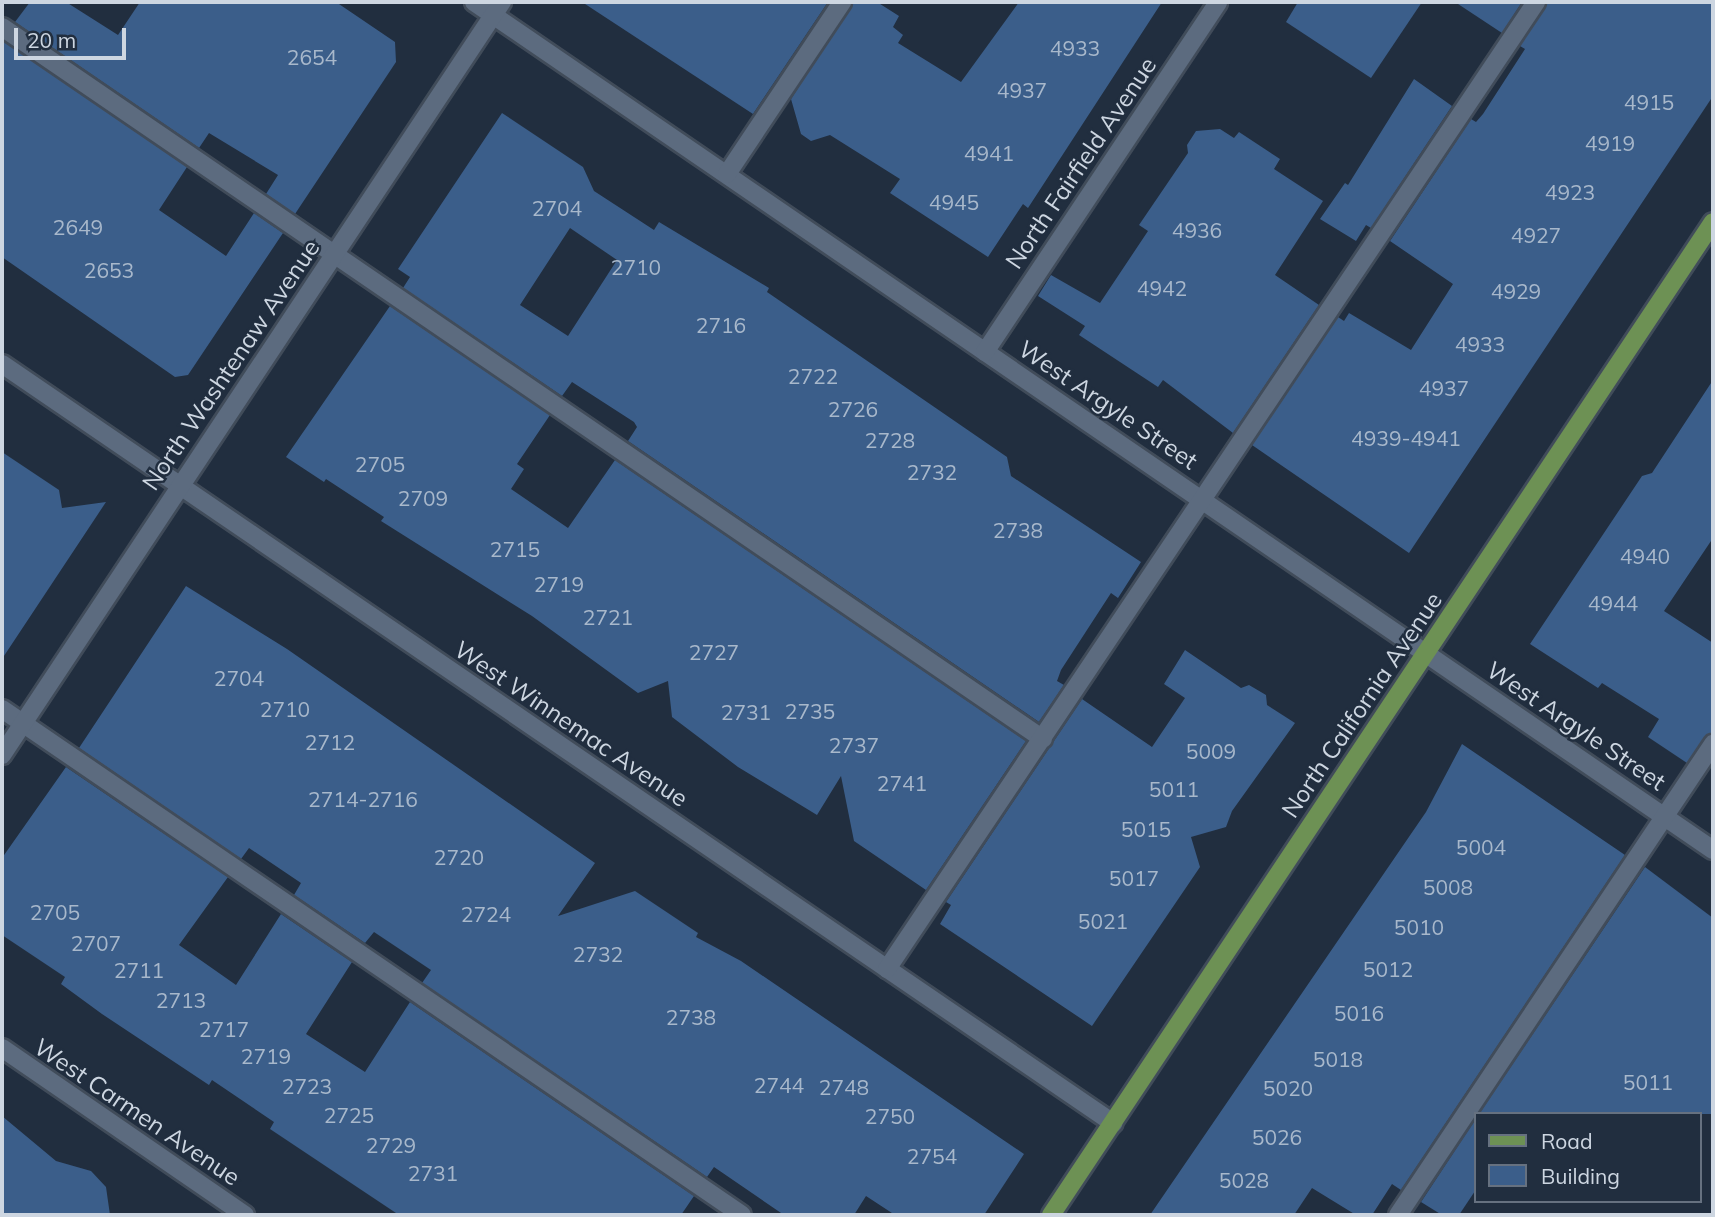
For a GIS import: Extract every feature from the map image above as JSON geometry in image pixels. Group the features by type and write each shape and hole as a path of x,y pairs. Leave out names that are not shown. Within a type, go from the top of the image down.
{"main road":[{"name":"North California Avenue","path":"1051,1215 1713,222"}],"street":[{"name":"West Argyle Street","path":"474,2 497,8 727,174 1713,850"},
{"path":"727,174 842,2"},
{"name":"North Fairfield Avenue","path":"985,352 1218,2"},
{"path":"887,969 1536,2"},
{"name":"North Washtenaw Avenue","path":"2,755 497,8"},
{"path":"2,27 1043,739"},
{"name":"West Winnemac Avenue","path":"2,364 1113,1122"},
{"path":"2,709 742,1215"},
{"path":"1398,1215 1713,744"},
{"name":"West Carmen Avenue","path":"2,1048 245,1215"}],"building":[{"path":"30,2 66,2 118,35 140,2 336,2 395,42 396,62 295,214 266,194 278,175 209,133 199,148 15,22"},
{"path":"582,2 828,2 753,114"},
{"path":"853,2 877,2 899,16 893,27 903,35 898,43 961,82 1019,2 1162,2 1028,208 1023,204 988,257 890,193 900,179 830,135 811,141 801,134 791,99"},
{"path":"1298,2 1422,2 1371,78 1286,22"},
{"path":"1455,2 1522,2 1502,33"},
{"path":"1547,2 1713,2 1713,96 1409,553 1252,445 1338,317 1344,321 1349,313 1411,350 1453,284 1390,241 1471,119 1476,122 1483,114 1525,49 1520,46"},
{"path":"3,41 187,167 159,210 226,256 254,213 283,233 188,375 175,377 2,257"},
{"path":"1414,79 1452,106 1371,228 1366,225 1356,241 1320,219 1345,183 1348,185"},
{"path":"502,113 583,167 594,191 654,230 659,222 769,288 767,292 1007,457 1011,476 1141,562 1118,598 1111,593 1061,670 1057,681 1064,685 1039,722 628,441 637,427 634,422 572,382 562,396 403,288 410,277 398,269","holes":["570,228 617,260 568,336 520,305"]},
{"path":"1220,129 1234,138 1239,132 1280,159 1274,169 1323,201 1275,275 1319,305 1233,433 1163,380 1158,387 1079,335 1085,326 1038,296 1051,275 1100,303 1148,231 1139,225 1188,153 1187,145 1196,131"},
{"path":"390,306 550,415 517,464 524,469 511,489 568,528 615,460 1026,741 926,890 854,841 841,776 817,815 738,767 672,717 668,681 638,693 532,616 381,521 384,517 326,479 324,482 286,457"},
{"path":"1713,380 1713,538 1664,611 1713,643 1713,733 1704,738 1687,763 1648,737 1659,719 1602,683 1598,688 1530,644 1642,476 1652,473"},
{"path":"2,452 59,490 62,508 106,502 2,659"},
{"path":"186,586 287,649 595,863 558,916 635,891 698,933 696,937 741,961 1024,1154 984,1215 895,1215 866,1196 854,1215 784,1215 714,1167 707,1177 422,983 431,970 374,932 365,943 294,895 301,883 249,848 241,859 79,748"},
{"path":"1185,650 1241,688 1249,685 1266,695 1267,705 1295,723 1232,811 1226,827 1191,837 1200,867 1092,1026 940,924 951,905 946,902 1082,699 1152,747 1185,698 1164,684"},
{"path":"1462,744 1625,855 1401,1190 1392,1184 1372,1215 1356,1215 1312,1188 1294,1215 1150,1215 1426,812"},
{"path":"66,767 228,877 179,945 236,985 281,914 352,962 306,1034 365,1072 410,1002 694,1196 681,1215 399,1215 270,1129 274,1122 212,1080 209,1085 102,1014 61,984 65,977 2,935 2,858"},
{"path":"1645,867 1713,918 1713,1114 1480,1112"},
{"path":"2,1116 56,1161 91,1171 106,1187 110,1215 2,1215"},
{"path":"1474,1122 1474,1192 1459,1215 1442,1215 1421,1202"}]}
